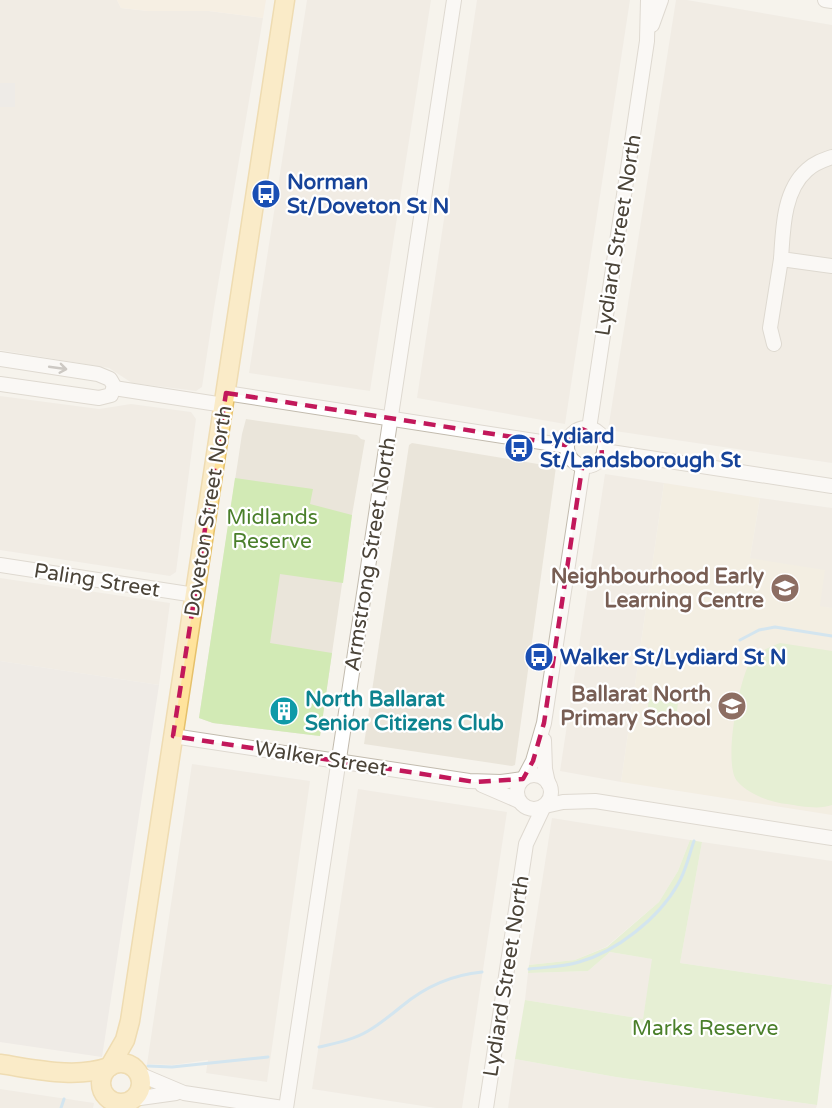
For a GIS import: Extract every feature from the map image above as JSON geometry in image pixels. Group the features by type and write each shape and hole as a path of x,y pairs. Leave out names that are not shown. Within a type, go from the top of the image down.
{"main road":[{"name":"Doveton Street North","path":"110,1067 125,1040 130,1021 285,0"},
{"name":"Doveton Street North","path":"130,1021 132,1048 138,1073"},
{"path":"0,1064 55,1072 92,1071 124,1064 133,1067 138,1073 140,1088 130,1103 116,1102 105,1099 80,1081 55,1072"},
{"path":"105,1099 101,1080 110,1067"}],"street":[{"name":"Armstrong Street North","path":"284,1108 454,0"},
{"name":"Lydiard Street North","path":"589,429 647,41 648,0"},
{"name":"Lydiard Street North","path":"647,41 661,0"},
{"path":"825,0 832,1"},
{"path":"774,344 770,328 788,202 795,185 806,170 832,157"},
{"path":"781,259 832,267"},
{"path":"0,359 98,374 110,379 114,388"},
{"path":"0,384 99,398 109,396 114,388"},
{"path":"114,388 391,418 567,446"},
{"path":"582,429 589,429 601,437 604,451 598,462 583,466 571,459 567,446 573,434 582,429"},
{"path":"604,451 832,486"},
{"path":"583,466 544,723 532,764 517,789 520,802 531,809 563,802 595,801"},
{"name":"Paling Street","path":"0,565 195,595"},
{"path":"544,723 545,769 551,796 544,806"},
{"name":"Walker Street","path":"173,736 469,781 501,782 524,778"},
{"path":"524,778 537,775 564,792 595,801 832,838"},
{"name":"Walker Street","path":"469,781 520,802"},
{"name":"Lydiard Street North","path":"520,802 526,844"},
{"name":"Lydiard Street North","path":"486,1108 526,844 544,806"},
{"path":"138,1073 184,1093"},
{"path":"130,1103 164,1093 184,1093 284,1108"}],"highlighted area":[{"path":"226,393 565,445 582,429 601,437 602,457 582,468 544,723 533,761 523,779 475,782 173,736"}],"shaded area":[{"path":"0,0 117,0 121,8 148,11 209,11 263,18 202,387 196,391 132,383 109,368 0,350"},
{"path":"117,0 266,0 263,18 209,11 148,11 121,8"},
{"path":"307,0 431,0 370,391 249,373"},
{"path":"477,0 630,0 565,424 417,398"},
{"path":"676,0 832,25 832,463 608,430"},
{"path":"0,83 15,83 15,107 0,107"},
{"path":"0,396 99,409 131,404 191,412 196,419 176,572 170,576 0,550"},
{"name":"Midlands Reserve","path":"246,419 357,435 365,440 320,736 213,723 199,718"},
{"path":"412,443 556,467 515,765 512,766 364,744 409,445"},
{"path":"605,474 664,483 621,782 560,771"},
{"name":"Ballarat North Primary School","path":"664,483 760,498 750,558 825,570 820,606 832,608 832,815 621,782"},
{"path":"760,498 832,508 832,608 820,607 750,558"},
{"path":"0,578 170,603 159,685 0,661"},
{"path":"0,661 159,685 102,1057 0,1042"},
{"path":"192,764 310,781 267,1082 206,1073 208,1060 173,1065 147,1064"},
{"path":"358,789 507,812 462,1108 436,1108 312,1089"},
{"path":"552,818 690,840 678,871 659,902 606,947 575,960 529,965"},
{"path":"702,842 832,861 832,985 680,963"},
{"path":"610,952 653,959 643,1019 525,1000 528,973 588,971"},
{"path":"515,1059 616,1077 817,1105 816,1108 508,1108"},
{"path":"0,1089 94,1103 93,1108 0,1108"}],"green space":[{"name":"Midlands Reserve","path":"235,478 313,489 310,504 352,515 343,583 280,574 270,643 332,653 320,736 213,723 199,718"},
{"path":"780,643 832,651 832,805 810,807 767,800 743,787 733,773 734,723 746,672 756,655"},
{"path":"649,699 678,703 676,718 647,714"},
{"name":"Marks Reserve","path":"690,840 702,842 680,963 832,985 817,1105 616,1077 515,1059 525,1000 643,1019 652,959 610,952 588,971 528,973 529,965 575,960 607,947 659,902 678,871"}],"waterway":[{"path":"740,640 759,630 775,627 832,636"},
{"path":"529,969 579,962 622,942 635,932 670,897 683,874 694,841"},
{"path":"319,1047 362,1034 420,993 439,983 482,972"},
{"path":"148,1066 172,1067 268,1057"},
{"path":"61,1108 64,1099"}],"place":[{"name":"Norman St/Doveton St N","path":"266,194"},
{"name":"Lydiard St/Landsborough St","path":"519,448"},
{"name":"Neighbourhood Early Learning Centre","path":"785,588"},
{"name":"Walker St/Lydiard St N","path":"539,657"},
{"name":"Ballarat North Primary School","path":"732,706"},
{"name":"North Ballarat Senior Citizens Club","path":"284,711"}]}
